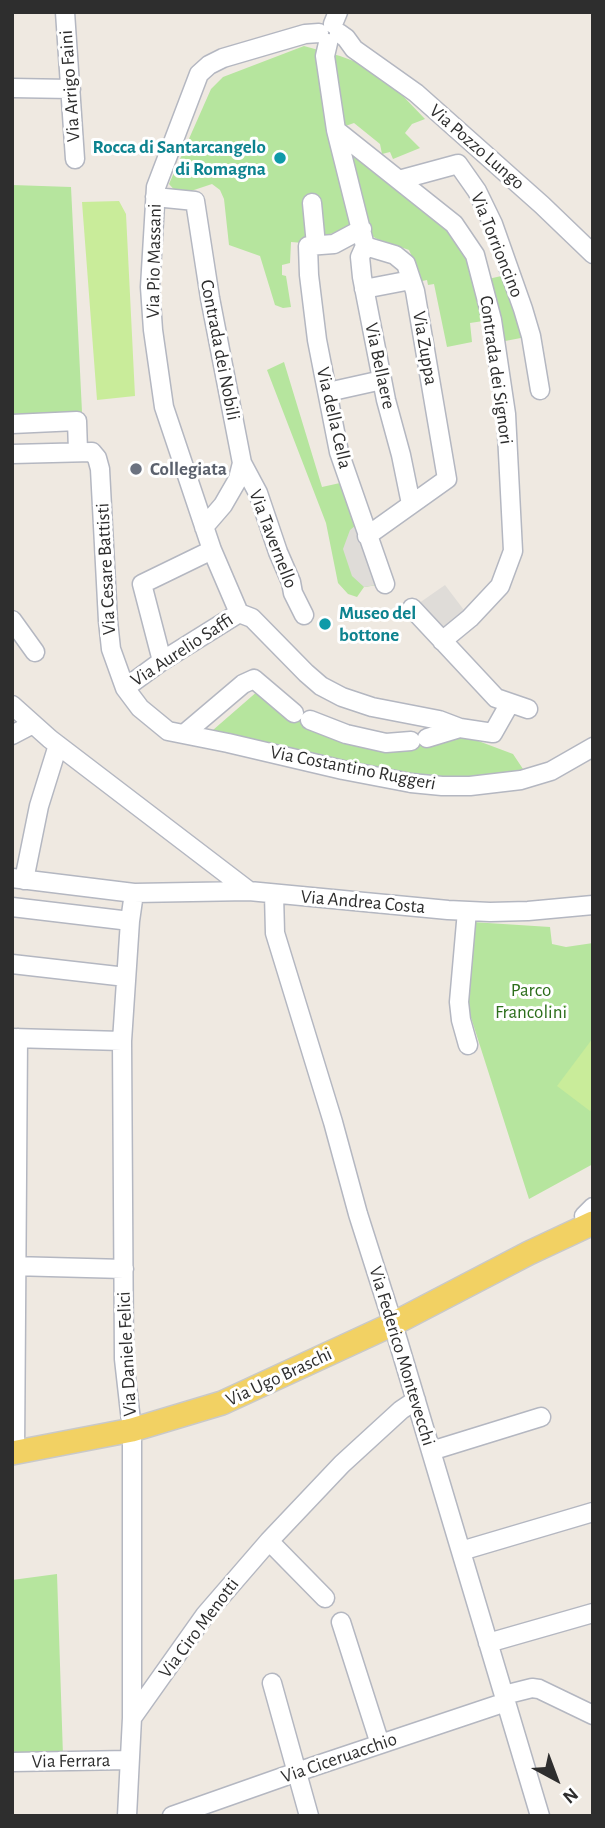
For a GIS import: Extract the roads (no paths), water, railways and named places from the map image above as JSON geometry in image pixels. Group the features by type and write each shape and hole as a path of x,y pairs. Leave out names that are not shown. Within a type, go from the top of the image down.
{"main road":[{"name":"Via Ugo Braschi","path":"14,1453 132,1430 222,1403 393,1324 529,1253 590,1214"}],"street":[{"name":"Via Arrigo Faini","path":"65,12 75,159"},
{"name":"Via Pozzo Lungo","path":"330,28 346,38 354,49 416,93 593,254"},
{"name":"Via Bellaere","path":"330,28 325,56 336,130 364,237 360,257 364,289 411,504"},
{"name":"Via Pio Massani","path":"239,613 212,550 164,407 150,287 156,187 199,74 223,58 330,28"},
{"path":"12,88 71,89"},
{"name":"Contrada dei Signori","path":"336,130 454,223 475,255 492,320 506,414 513,551 500,586 470,618 442,641"},
{"name":"Via Torrioncino","path":"398,180 458,164 477,191 493,223 523,309 531,336 540,390"},
{"name":"Contrada dei Nobili","path":"155,197 195,201 210,298 242,463"},
{"name":"Via della Cella","path":"312,203 309,275 317,340 340,452 384,584"},
{"path":"312,245 334,244 364,237"},
{"name":"Via Zuppa","path":"364,237 406,264 415,291 447,479 411,504"},
{"path":"364,289 411,280"},
{"path":"328,392 382,380"},
{"name":"Via Cesare Battisti","path":"12,424 77,421 85,451 97,458 100,469 111,649 125,688"},
{"path":"12,454 85,451"},
{"path":"204,527 223,505 238,479 242,463"},
{"name":"Via Tavernello","path":"242,463 258,493 293,593 304,615"},
{"path":"367,536 411,504"},
{"path":"162,661 142,584 212,550"},
{"path":"412,608 496,698 528,709"},
{"path":"239,613 252,618 321,686 342,697 372,707 493,733 510,703"},
{"name":"Via Aurelio Saffi","path":"125,688 162,661 239,613"},
{"path":"12,621 35,652"},
{"path":"184,734 243,684 254,679 302,716 346,734 386,743 419,739 460,728"},
{"name":"Via Costantino Ruggeri","path":"125,688 140,708 168,731 411,783 470,786 521,780 551,771 593,747"},
{"path":"12,705 58,745 249,891"},
{"path":"12,735 33,724"},
{"path":"18,879 58,745"},
{"name":"Via Andrea Costa","path":"18,879 134,893 249,891 467,911 528,911 593,905"},
{"name":"Via Daniele Felici","path":"127,1816 132,1718 132,1430 124,1359 122,1041 134,893"},
{"name":"Via Federico Montevecchi","path":"274,894 275,933 540,1816"},
{"path":"12,907 130,922"},
{"path":"467,911 459,1002 468,1045"},
{"path":"12,964 126,977"},
{"path":"14,1453 15,1038 122,1041"},
{"path":"15,1266 124,1269"},
{"name":"Via Ciro Menotti","path":"132,1718 205,1615 269,1541 342,1464 401,1410 416,1400"},
{"path":"431,1451 541,1417"},
{"path":"461,1551 593,1512"},
{"path":"269,1541 326,1598"},
{"path":"488,1643 593,1612"},
{"path":"341,1622 380,1744"},
{"path":"272,1683 309,1816"},
{"name":"Via Ciceruacchio","path":"172,1816 221,1808 297,1772 531,1688 539,1689 593,1715"},
{"name":"Via Ferrara","path":"12,1762 129,1760"}],"place":[{"name":"Rocca di Santarcangelo di Romagna","path":"280,158"},
{"name":"Collegiata","path":"136,469"},
{"name":"Museo del bottone","path":"325,624"}],"park label":[{"name":"Parco Francolini","path":"531,1001"}]}
